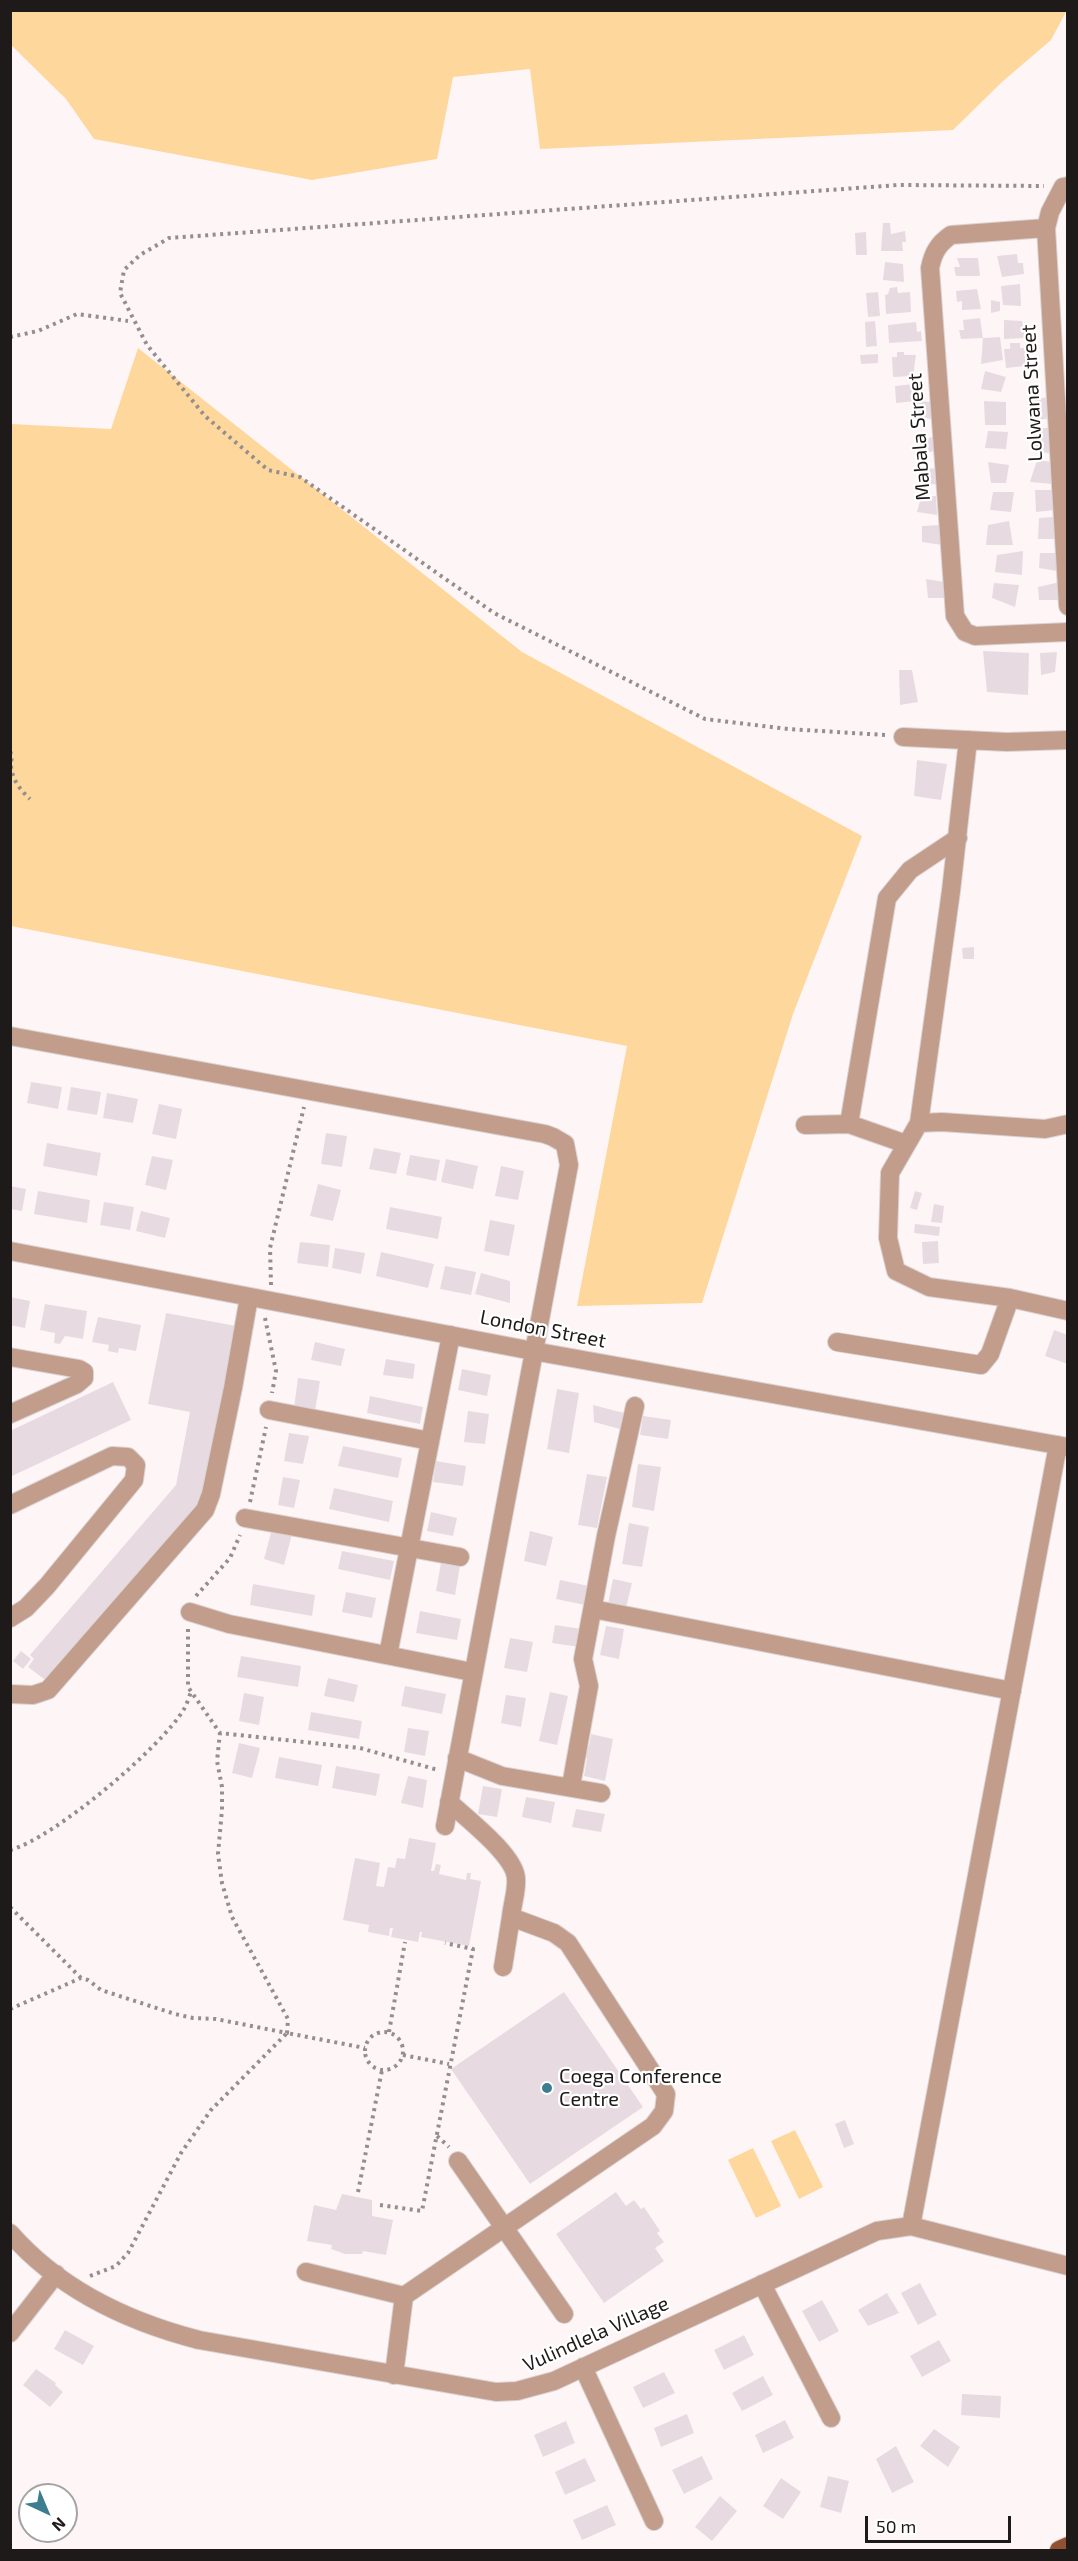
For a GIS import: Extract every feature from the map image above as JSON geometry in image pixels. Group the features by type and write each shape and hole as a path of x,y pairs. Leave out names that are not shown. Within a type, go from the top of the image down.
{"main road":[{"path":"1059,2550 1068,2546"}],"street":[{"name":"Lolwana Street","path":"1065,186 1050,212 1046,228 1065,518 1068,606"},
{"name":"Mabala Street","path":"1046,228 951,235 935,250 930,268 955,616 965,632 975,636 1068,632"},
{"path":"903,737 968,740 1068,740"},
{"path":"968,740 919,1123 890,1173 888,1238 896,1271 929,1287 1010,1298 1068,1311"},
{"path":"849,1124 887,898 910,870 957,838"},
{"path":"10,1036 545,1134 560,1140 567,1149 569,1165 532,1351 445,1826"},
{"path":"919,1123 1045,1129 1068,1124"},
{"path":"805,1125 849,1124 906,1144"},
{"name":"London Street","path":"10,1251 532,1351 1063,1446"},
{"path":"10,1694 33,1695 48,1690 205,1510 211,1494 233,1388 249,1297"},
{"path":"837,1342 981,1365 990,1354 1010,1298"},
{"path":"388,1656 451,1335"},
{"path":"10,1357 79,1369 84,1372 84,1378 77,1383 10,1414"},
{"path":"571,1786 590,1679 583,1659 636,1406"},
{"path":"269,1410 429,1441"},
{"path":"911,2226 1012,1691 1063,1446"},
{"path":"10,1506 112,1456 128,1457 136,1465 134,1480 83,1542 33,1600 10,1618"},
{"path":"245,1518 459,1557"},
{"path":"592,1609 1012,1691"},
{"path":"190,1612 229,1624 472,1672"},
{"path":"457,1758 502,1776 571,1786 601,1793"},
{"path":"449,1802 502,1853 512,1866 516,1878 503,1966"},
{"path":"306,2272 404,2296 653,2126 664,2111 666,2094 568,1943 554,1933 511,1917"},
{"path":"458,2161 506,2226 564,2314"},
{"name":"Vulindlela Village","path":"10,2233 56,2274 108,2308 171,2333 199,2340 496,2392 536,2387 877,2231 911,2226 1068,2266"},
{"path":"10,2333 56,2274"},
{"path":"762,2284 831,2418"},
{"path":"394,2375 404,2296"},
{"path":"583,2367 654,2521"}],"path":[{"path":"903,737 788,729 705,719 494,613 300,477 268,470 205,416 147,345 120,293 124,270 140,255 169,238 898,185 1065,186"},
{"path":"10,337 38,331 77,314 129,321"},
{"path":"10,751 13,757 11,766 15,780 30,799"},
{"path":"10,1850 25,1846 42,1837 122,1774 172,1725 184,1709 191,1692"},
{"path":"71,2284 116,2266 128,2253 181,2152 211,2110 287,2033 288,2019 232,1917 222,1883 218,1854 222,1810 222,1787 217,1761 220,1733"},
{"path":"10,1907 81,1978 88,1980 101,1990 193,2018 216,2019 365,2048"},
{"path":"389,2032 405,1942"},
{"path":"380,2205 422,2211 473,1949 445,1943"},
{"path":"10,2009 81,1978"},
{"path":"378,2032 389,2032 398,2037 403,2046 403,2055 399,2063 392,2068 382,2070 373,2067 366,2058 365,2048 370,2038 378,2032"},
{"path":"403,2055 449,2064"},
{"path":"358,2192 382,2070"}],"shaded area":[{"path":"11,10 1067,10 1051,40 1002,82 953,130 540,149 530,69 453,77 437,159 312,180 94,139 66,99 10,44"},
{"path":"138,348 522,652 862,836 793,1014 702,1303 577,1306 627,1046 11,926 11,424 111,429"},
{"path":"795,2130 823,2187 799,2199 771,2141"},
{"path":"753,2148 781,2206 756,2218 728,2160"}],"building":[{"path":"883,223 890,223 891,234 905,231 906,242 902,242 903,251 881,251"},
{"path":"866,232 867,255 856,255 855,233"},
{"path":"1017,254 1018,263 1023,263 1024,274 1002,277 997,256"},
{"path":"957,258 978,258 980,276 956,276 954,267 960,267"},
{"path":"885,262 903,264 904,282 883,280"},
{"path":"1020,284 1021,306 1003,305 1001,286"},
{"path":"897,287 898,293 910,292 911,312 886,314 885,295 888,294 890,288"},
{"path":"977,289 981,309 962,310 962,301 957,302 956,291"},
{"path":"878,292 880,316 868,317 866,293"},
{"path":"991,300 1000,302 1000,311 991,313"},
{"path":"980,318 983,338 961,339 959,330 964,330 963,320"},
{"path":"1004,320 1022,321 1025,338 1004,339"},
{"path":"875,321 877,346 866,347 865,322"},
{"path":"916,322 917,332 921,331 922,341 889,343 888,325"},
{"path":"1000,337 1003,360 981,364 983,338"},
{"path":"1010,343 1020,343 1020,348 1025,348 1025,366 1006,368 1004,349 1010,349"},
{"path":"897,352 904,352 904,355 916,355 913,376 893,377 892,357 897,357"},
{"path":"878,354 878,363 861,364 860,355"},
{"path":"985,371 1006,377 1001,392 981,389"},
{"path":"914,384 916,401 896,403 895,386"},
{"path":"1049,397 1047,419 1030,420 1027,400"},
{"path":"916,401 933,402 931,419 915,417"},
{"path":"984,401 1006,402 1006,425 985,425"},
{"path":"1048,428 1052,454 1032,450 1029,429"},
{"path":"988,431 1008,432 1006,449 985,448"},
{"path":"935,436 935,451 918,454 919,441"},
{"path":"1037,460 1052,462 1052,484 1030,482"},
{"path":"988,462 1009,465 1006,483 991,483"},
{"path":"922,467 937,469 939,484 920,485"},
{"path":"1035,490 1054,490 1056,510 1036,512"},
{"path":"993,492 1014,492 1011,512 990,510"},
{"path":"936,496 937,515 917,512 921,497"},
{"path":"1054,517 1058,539 1038,539 1039,518"},
{"path":"1009,521 1013,545 986,545 988,525"},
{"path":"940,525 942,545 922,542 922,526"},
{"path":"1023,551 1022,575 995,572 997,555"},
{"path":"1040,553 1056,553 1057,571 1039,568"},
{"path":"926,579 945,582 947,598 928,598"},
{"path":"1060,582 1062,600 1039,600 1038,587"},
{"path":"994,583 1019,585 1015,607 992,598"},
{"path":"983,651 1029,653 1028,695 987,692"},
{"path":"1057,652 1055,672 1041,675 1040,653"},
{"path":"899,670 912,670 918,702 900,705"},
{"path":"917,760 947,764 941,800 914,796"},
{"path":"974,947 974,959 963,959 962,948"},
{"path":"31,1082 62,1087 58,1109 27,1103"},
{"path":"71,1087 101,1092 97,1115 67,1110"},
{"path":"107,1093 138,1099 133,1123 103,1118"},
{"path":"159,1104 182,1109 176,1139 152,1134"},
{"path":"326,1133 347,1136 342,1167 321,1164"},
{"path":"47,1143 101,1153 97,1176 43,1166"},
{"path":"374,1148 401,1153 396,1174 369,1169"},
{"path":"410,1155 440,1160 436,1181 406,1175"},
{"path":"152,1156 173,1160 166,1190 145,1185"},
{"path":"446,1159 478,1166 473,1189 441,1182"},
{"path":"501,1166 524,1171 518,1200 495,1196"},
{"path":"318,1184 341,1190 333,1221 310,1216"},
{"path":"10,1186 26,1189 22,1211 10,1209"},
{"path":"38,1191 90,1200 87,1223 34,1214"},
{"path":"915,1191 922,1193 917,1210 910,1208"},
{"path":"104,1202 134,1207 130,1230 100,1225"},
{"path":"934,1204 944,1206 942,1223 931,1222"},
{"path":"390,1207 442,1217 438,1239 386,1229"},
{"path":"141,1211 170,1218 165,1238 136,1231"},
{"path":"490,1220 515,1225 509,1256 484,1251"},
{"path":"915,1224 940,1227 939,1236 914,1233"},
{"path":"938,1241 939,1263 923,1264 922,1242"},
{"path":"300,1242 330,1245 328,1267 297,1263"},
{"path":"335,1248 365,1253 361,1274 332,1268"},
{"path":"381,1252 434,1264 428,1288 376,1276"},
{"path":"445,1266 476,1272 471,1295 440,1289"},
{"path":"481,1273 510,1281 510,1303 475,1294"},
{"path":"10,1297 30,1301 25,1328 10,1325"},
{"path":"45,1304 87,1311 83,1339 65,1336 60,1344 54,1343 55,1333 40,1330"},
{"path":"166,1313 236,1326 202,1500 48,1682 28,1667 34,1659 30,1655 176,1485 190,1412 148,1404"},
{"path":"98,1317 141,1325 136,1351 119,1348 118,1353 108,1351 109,1345 92,1342"},
{"path":"1054,1330 1068,1335 1068,1364 1045,1356"},
{"path":"315,1342 345,1349 341,1366 311,1360"},
{"path":"386,1359 415,1364 413,1379 383,1375"},
{"path":"462,1369 491,1375 487,1396 458,1390"},
{"path":"298,1378 320,1381 315,1411 294,1408"},
{"path":"113,1382 131,1420 10,1477 10,1431"},
{"path":"557,1389 579,1393 569,1453 547,1449"},
{"path":"370,1396 423,1407 420,1424 367,1413"},
{"path":"593,1405 624,1413 620,1429 594,1422"},
{"path":"468,1411 489,1414 485,1444 464,1442"},
{"path":"643,1416 671,1420 668,1439 640,1435"},
{"path":"289,1433 309,1436 303,1464 284,1461"},
{"path":"343,1446 402,1458 398,1478 338,1466"},
{"path":"436,1461 466,1466 463,1486 433,1482"},
{"path":"638,1464 661,1467 654,1511 632,1507"},
{"path":"587,1474 607,1477 597,1528 578,1525"},
{"path":"283,1477 300,1480 294,1508 278,1505"},
{"path":"334,1488 393,1501 389,1522 329,1509"},
{"path":"431,1512 457,1518 453,1536 427,1531"},
{"path":"629,1523 649,1527 642,1567 622,1564"},
{"path":"272,1529 292,1534 284,1565 264,1559"},
{"path":"530,1531 553,1537 546,1566 524,1561"},
{"path":"342,1551 394,1561 390,1580 338,1569"},
{"path":"441,1563 460,1566 455,1595 436,1591"},
{"path":"613,1579 632,1583 626,1608 608,1604"},
{"path":"560,1580 589,1586 585,1605 556,1599"},
{"path":"253,1584 315,1595 312,1616 250,1605"},
{"path":"346,1592 376,1598 372,1618 342,1612"},
{"path":"420,1611 461,1619 457,1640 416,1633"},
{"path":"555,1625 582,1629 579,1647 552,1643"},
{"path":"606,1626 624,1629 619,1659 600,1655"},
{"path":"510,1638 533,1642 527,1672 504,1668"},
{"path":"21,1651 31,1659 23,1669 13,1661"},
{"path":"241,1656 301,1666 298,1687 237,1677"},
{"path":"328,1678 358,1685 354,1702 324,1696"},
{"path":"405,1686 446,1694 442,1714 401,1706"},
{"path":"550,1692 568,1696 557,1745 539,1741"},
{"path":"244,1693 264,1697 259,1725 239,1721"},
{"path":"506,1695 526,1698 521,1727 501,1723"},
{"path":"311,1712 362,1721 359,1739 308,1730"},
{"path":"408,1728 429,1731 425,1756 404,1752"},
{"path":"591,1734 613,1739 605,1781 584,1776 587,1758 583,1755 585,1745 589,1746"},
{"path":"239,1743 260,1748 252,1778 232,1773"},
{"path":"279,1757 322,1765 318,1786 275,1778"},
{"path":"336,1766 380,1774 376,1796 332,1788"},
{"path":"408,1776 427,1780 423,1808 401,1803"},
{"path":"483,1786 502,1789 497,1817 478,1814"},
{"path":"526,1797 555,1802 551,1823 522,1817"},
{"path":"576,1809 605,1814 601,1832 572,1827"},
{"path":"409,1838 436,1843 431,1871 434,1871 436,1864 441,1865 439,1874 466,1880 467,1873 471,1873 470,1879 481,1881 469,1946 421,1937 422,1932 420,1932 418,1942 391,1937 393,1928 390,1928 389,1936 368,1932 369,1925 343,1920 355,1858 380,1863 376,1886 384,1887 388,1867 395,1868 397,1858 405,1859"},
{"name":"Coega Conference Centre","path":"564,1992 643,2107 530,2184 451,2069"},
{"path":"845,2120 854,2144 844,2148 835,2124"},
{"path":"616,2192 626,2206 634,2200 641,2209 644,2207 660,2231 657,2233 664,2242 655,2248 664,2261 604,2303 556,2234"},
{"path":"342,2194 372,2200 372,2216 393,2220 386,2255 363,2251 362,2254 345,2254 331,2249 332,2245 307,2241 314,2205 336,2210"},
{"path":"920,2283 937,2315 918,2325 901,2293"},
{"path":"887,2293 899,2313 868,2326 858,2310"},
{"path":"822,2300 839,2331 819,2342 802,2311"},
{"path":"65,2330 94,2346 83,2365 54,2349"},
{"path":"744,2335 754,2355 724,2370 714,2350"},
{"path":"939,2340 951,2361 922,2377 910,2356"},
{"path":"36,2369 56,2383 55,2385 63,2392 50,2407 23,2385"},
{"path":"664,2372 675,2393 643,2408 633,2387"},
{"path":"763,2376 773,2395 742,2411 732,2393"},
{"path":"962,2394 1001,2396 1000,2418 961,2415"},
{"path":"687,2414 694,2433 661,2447 654,2428"},
{"path":"785,2420 794,2438 763,2453 755,2435"},
{"path":"566,2421 575,2443 543,2457 534,2435"},
{"path":"934,2429 960,2447 948,2467 920,2446"},
{"path":"896,2446 914,2482 892,2493 876,2459"},
{"path":"702,2456 713,2479 684,2494 672,2470"},
{"path":"585,2458 596,2481 565,2495 555,2472"},
{"path":"828,2476 849,2481 841,2513 820,2507"},
{"path":"781,2478 801,2492 783,2519 763,2506"},
{"path":"720,2496 737,2511 712,2541 695,2527"},
{"path":"607,2505 616,2525 582,2540 573,2520"}],"place":[{"name":"Coega Conference Centre","path":"547,2088"}]}
